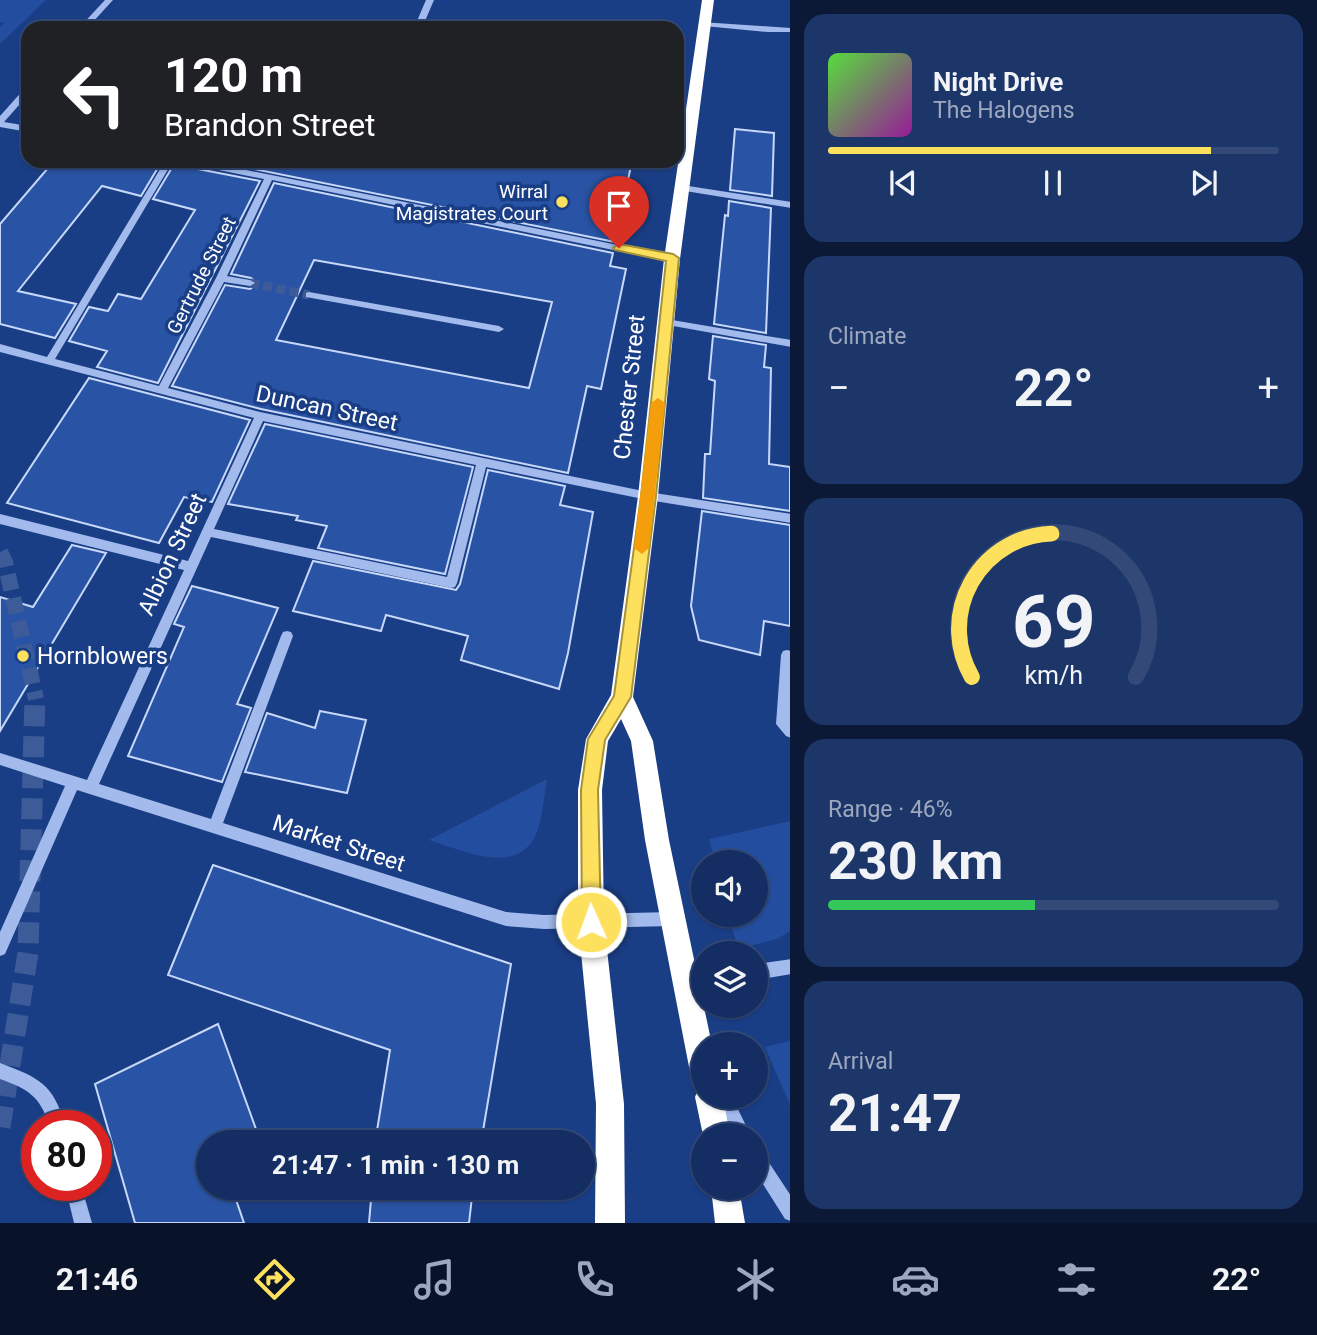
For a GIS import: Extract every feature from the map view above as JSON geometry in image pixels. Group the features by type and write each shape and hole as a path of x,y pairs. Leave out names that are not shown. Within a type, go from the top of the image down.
{"highway":[{"name":"Chester Street","path":"684,116 708,0"},
{"name":"Chester Street","path":"610,1223 610,1104 591,922 590,790 597,739 622,697 648,496 683,168"},
{"path":"622,697 642,741 672,919 691,975"},
{"path":"727,1200 730,1223"}],"street":[{"path":"90,21 109,0"},
{"path":"421,21 430,0"},
{"path":"704,24 790,30"},
{"path":"21,98 0,123 21,128"},
{"path":"49,361 165,168"},
{"path":"224,168 673,258"},
{"name":"Gertrude Street","path":"162,389 221,278 269,177"},
{"path":"682,188 790,205"},
{"path":"221,278 250,283"},
{"path":"309,295 499,329"},
{"path":"666,322 790,344"},
{"name":"Duncan Street","path":"0,348 260,416 648,496 790,519"},
{"name":"Albion Street","path":"91,787 260,416"},
{"path":"208,531 451,583 482,461"},
{"path":"0,519 191,567"},
{"path":"215,827 287,636"},
{"path":"787,654 783,724 790,733"},
{"name":"Market Street","path":"0,760 493,915 544,922 672,919"},
{"path":"0,949 74,782"},
{"path":"768,970 790,966"},
{"path":"0,1071 35,1084 53,1110"},
{"path":"768,1177 790,1213"},
{"path":"77,1201 83,1223"}],"shaded area":[{"path":"0,0 46,0 21,21 0,44 0,27 4,23 0,22"},
{"path":"547,779 537,832 529,846 517,854 489,857 429,840"},
{"path":"790,821 790,931 768,941 736,941 732,927 768,927 768,850 712,850 709,839"},
{"path":"790,1041 790,1105 768,1054 768,1046"}],"building":[{"path":"735,129 774,133 772,196 730,190"},
{"path":"48,168 158,168 141,196 102,186 18,291 76,304 55,338 0,324 0,224"},
{"path":"172,168 193,168 260,181 158,383 97,367 107,351 69,341 89,307 108,311 118,294 141,299 195,210 153,199"},
{"name":"Wirral Magistrates Court","path":"250,168 631,168 615,242"},
{"path":"274,183 613,253 610,266 626,269 601,389 587,386 568,473 261,409 172,386 225,285 250,289 257,284 251,278 231,274","holes":["314,260 552,302 529,388 276,340"]},
{"path":"729,201 771,208 766,333 714,324 725,215 728,216"},
{"path":"713,336 766,345 764,367 771,368 769,464 790,467 790,511 703,498 705,454 710,454 715,381 709,379"},
{"path":"89,378 250,420 212,502 184,497 159,543 7,503"},
{"path":"265,424 473,467 445,574 318,548 327,526 296,520 298,516 228,504"},
{"path":"488,470 565,486 560,505 593,512 559,689 461,660 468,636 386,615 381,631 293,611 313,561 456,590 460,584"},
{"path":"702,511 790,525 790,626 764,621 760,655 699,640 691,606"},
{"name":"Hornblowers","path":"72,545 106,553 0,731 0,597 33,607"},
{"path":"192,586 278,608 237,704 251,708 222,782 128,756 184,627 174,624"},
{"path":"320,711 366,720 347,793 245,772 267,713 315,728"},
{"path":"213,865 511,964 483,1130 377,1130 390,1050 168,975"},
{"path":"218,1024 256,1130 196,1130 196,1200 236,1200 244,1223 135,1223 112,1143 112,1110 102,1110 95,1084"},
{"path":"371,1200 472,1200 469,1223 369,1223"}],"tunnel":[{"path":"250,283 309,295"},
{"path":"0,552 5,562 36,699"},
{"path":"0,1127 28,953 35,697"}],"slow traffic":[{"path":"642,548 658,403"}],"place":[{"name":"Wirral Magistrates Court","path":"562,202"},
{"name":"Hornblowers","path":"23,656"}],"route":[{"path":"591,922 590,790 597,739 622,697 648,496 673,258 619,248"}]}
